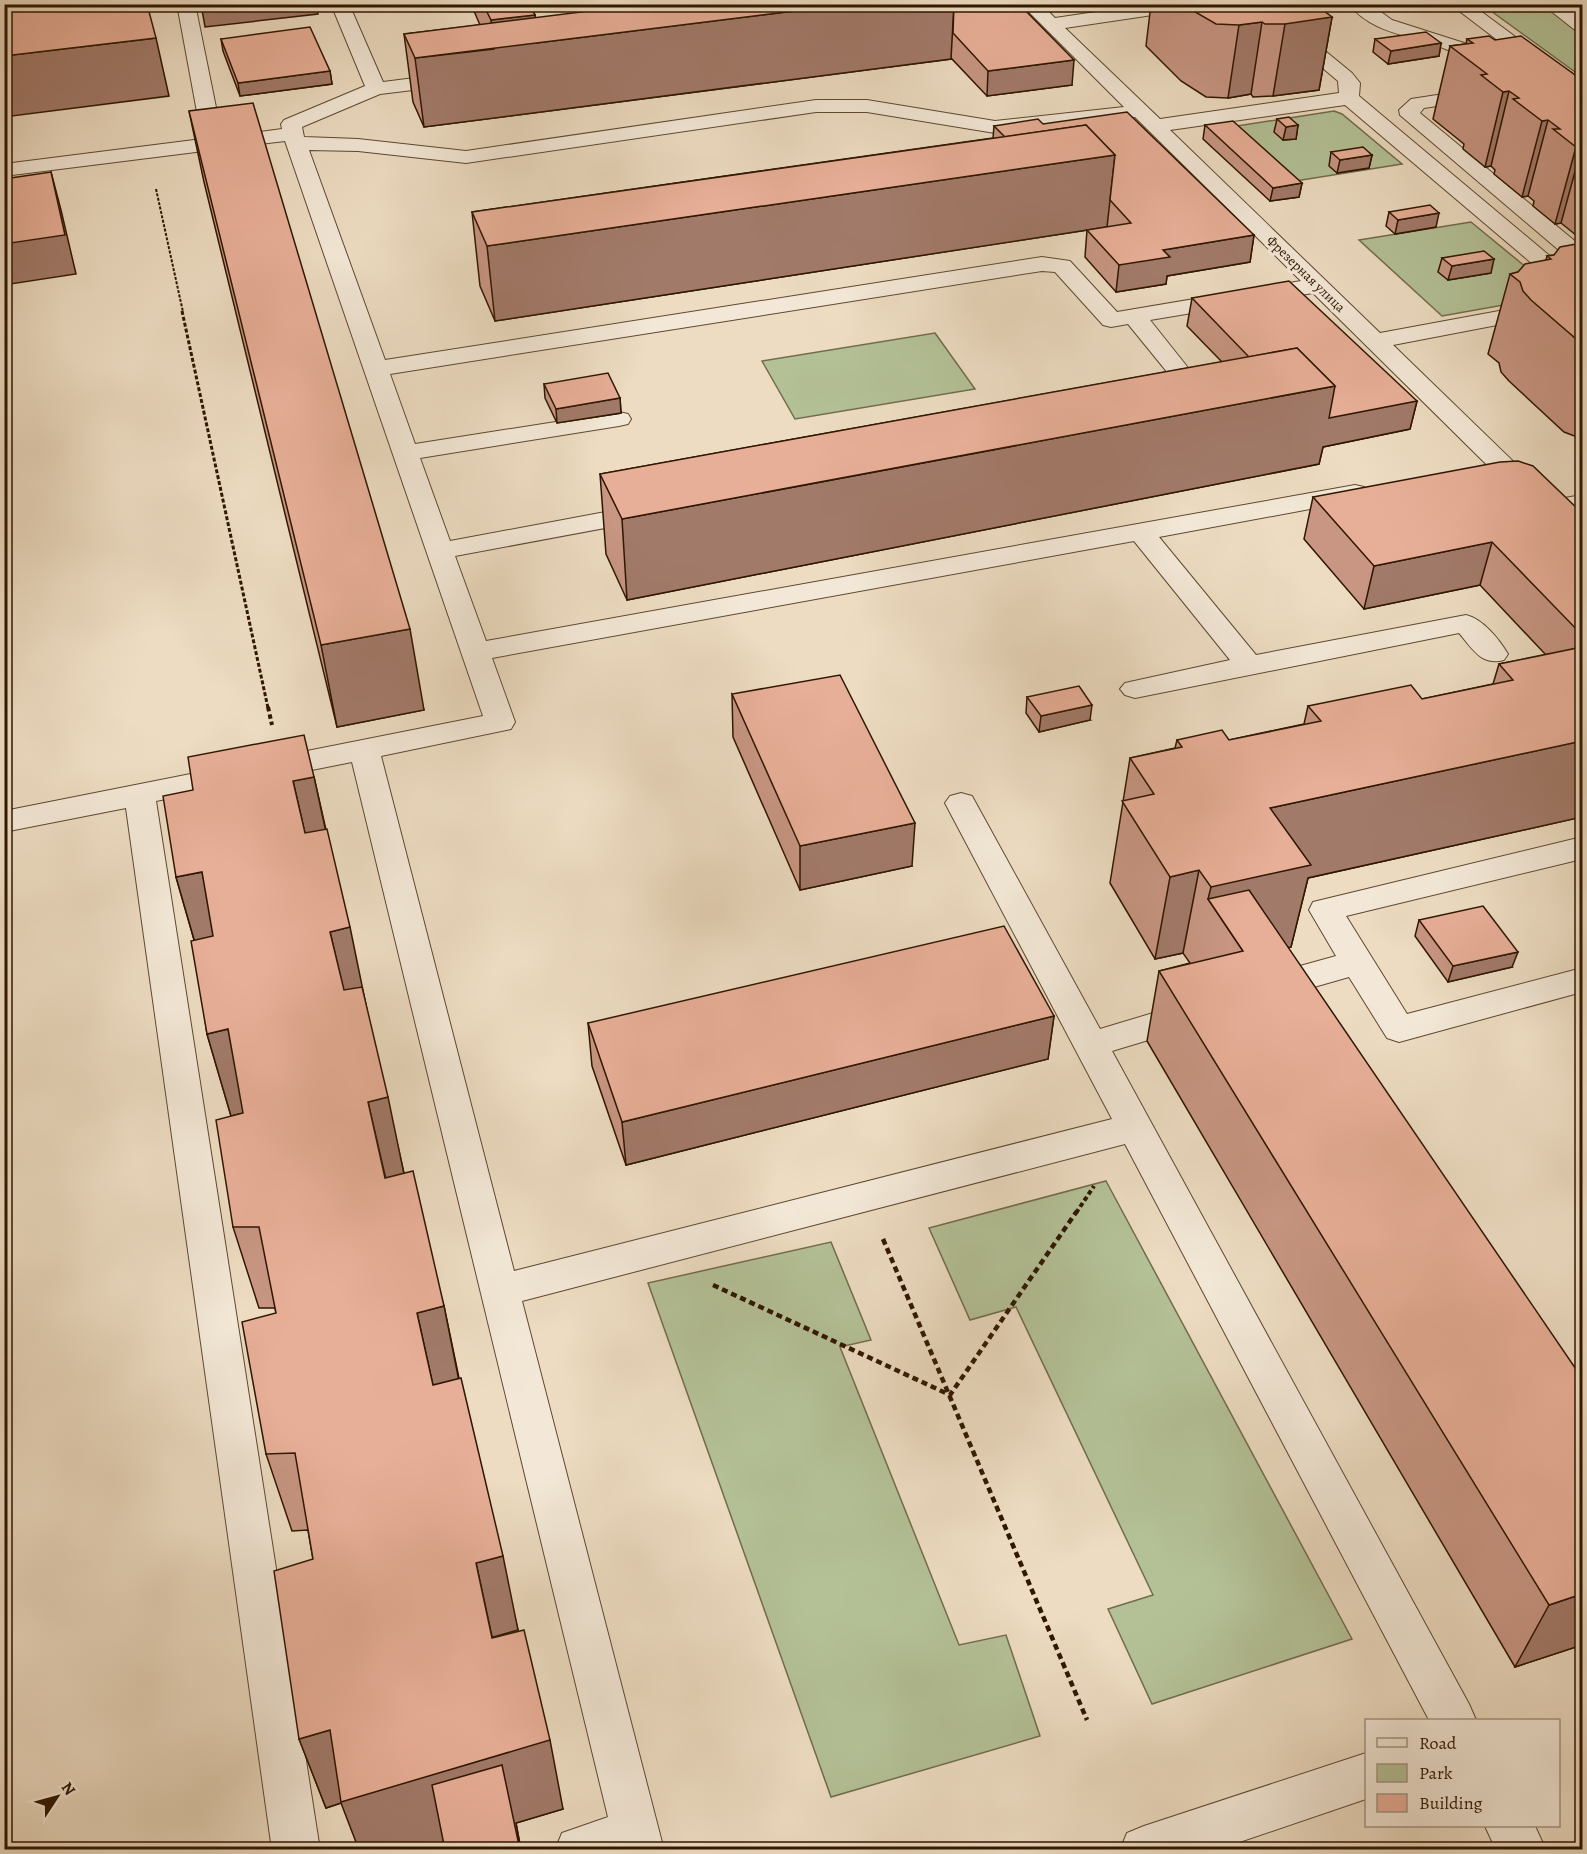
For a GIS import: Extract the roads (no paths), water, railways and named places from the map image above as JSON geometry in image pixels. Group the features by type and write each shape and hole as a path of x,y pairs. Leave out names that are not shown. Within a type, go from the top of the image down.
{"street":[{"path":"186,4 213,144"},
{"path":"340,4 376,89"},
{"name":"Фрезерная улица","path":"1030,4 1582,543"},
{"path":"1050,24 1114,9 1193,4"},
{"path":"1256,4 1350,82 1349,98"},
{"path":"1358,4 1385,24 1457,47 1504,87 1418,103 1409,110 1410,115 1582,258"},
{"path":"1459,4 1582,95"},
{"path":"1551,4 1582,26"},
{"path":"1457,47 1507,40"},
{"path":"4,822 500,722 291,124 376,89 469,77"},
{"path":"4,170 213,144 295,138 466,157 816,106 867,106 995,127 1147,118 1199,120 1349,98 1582,294"},
{"path":"1199,120 1217,137"},
{"path":"965,145 995,127"},
{"path":"376,369 1042,264 1062,266 1111,320 1318,285"},
{"path":"1375,341 1582,303"},
{"path":"1134,316 1197,394 1189,410 1166,414"},
{"path":"405,453 619,419"},
{"path":"1469,473 1504,466"},
{"path":"476,652 1375,490"},
{"path":"1548,510 1582,502"},
{"path":"441,551 675,507"},
{"path":"1141,532 1250,665"},
{"path":"1135,689 1466,623 1494,654"},
{"path":"364,750 638,1841 579,1850"},
{"path":"140,795 296,1850"},
{"path":"961,803 1452,1719"},
{"path":"1582,848 1325,910 1399,1029 1582,980"},
{"path":"1291,1016 1265,992 1357,963"},
{"path":"1090,1045 1218,1007"},
{"path":"499,1291 1135,1126"},
{"path":"1144,1850 1365,1776"},
{"path":"1510,1827 1522,1850"}]}
